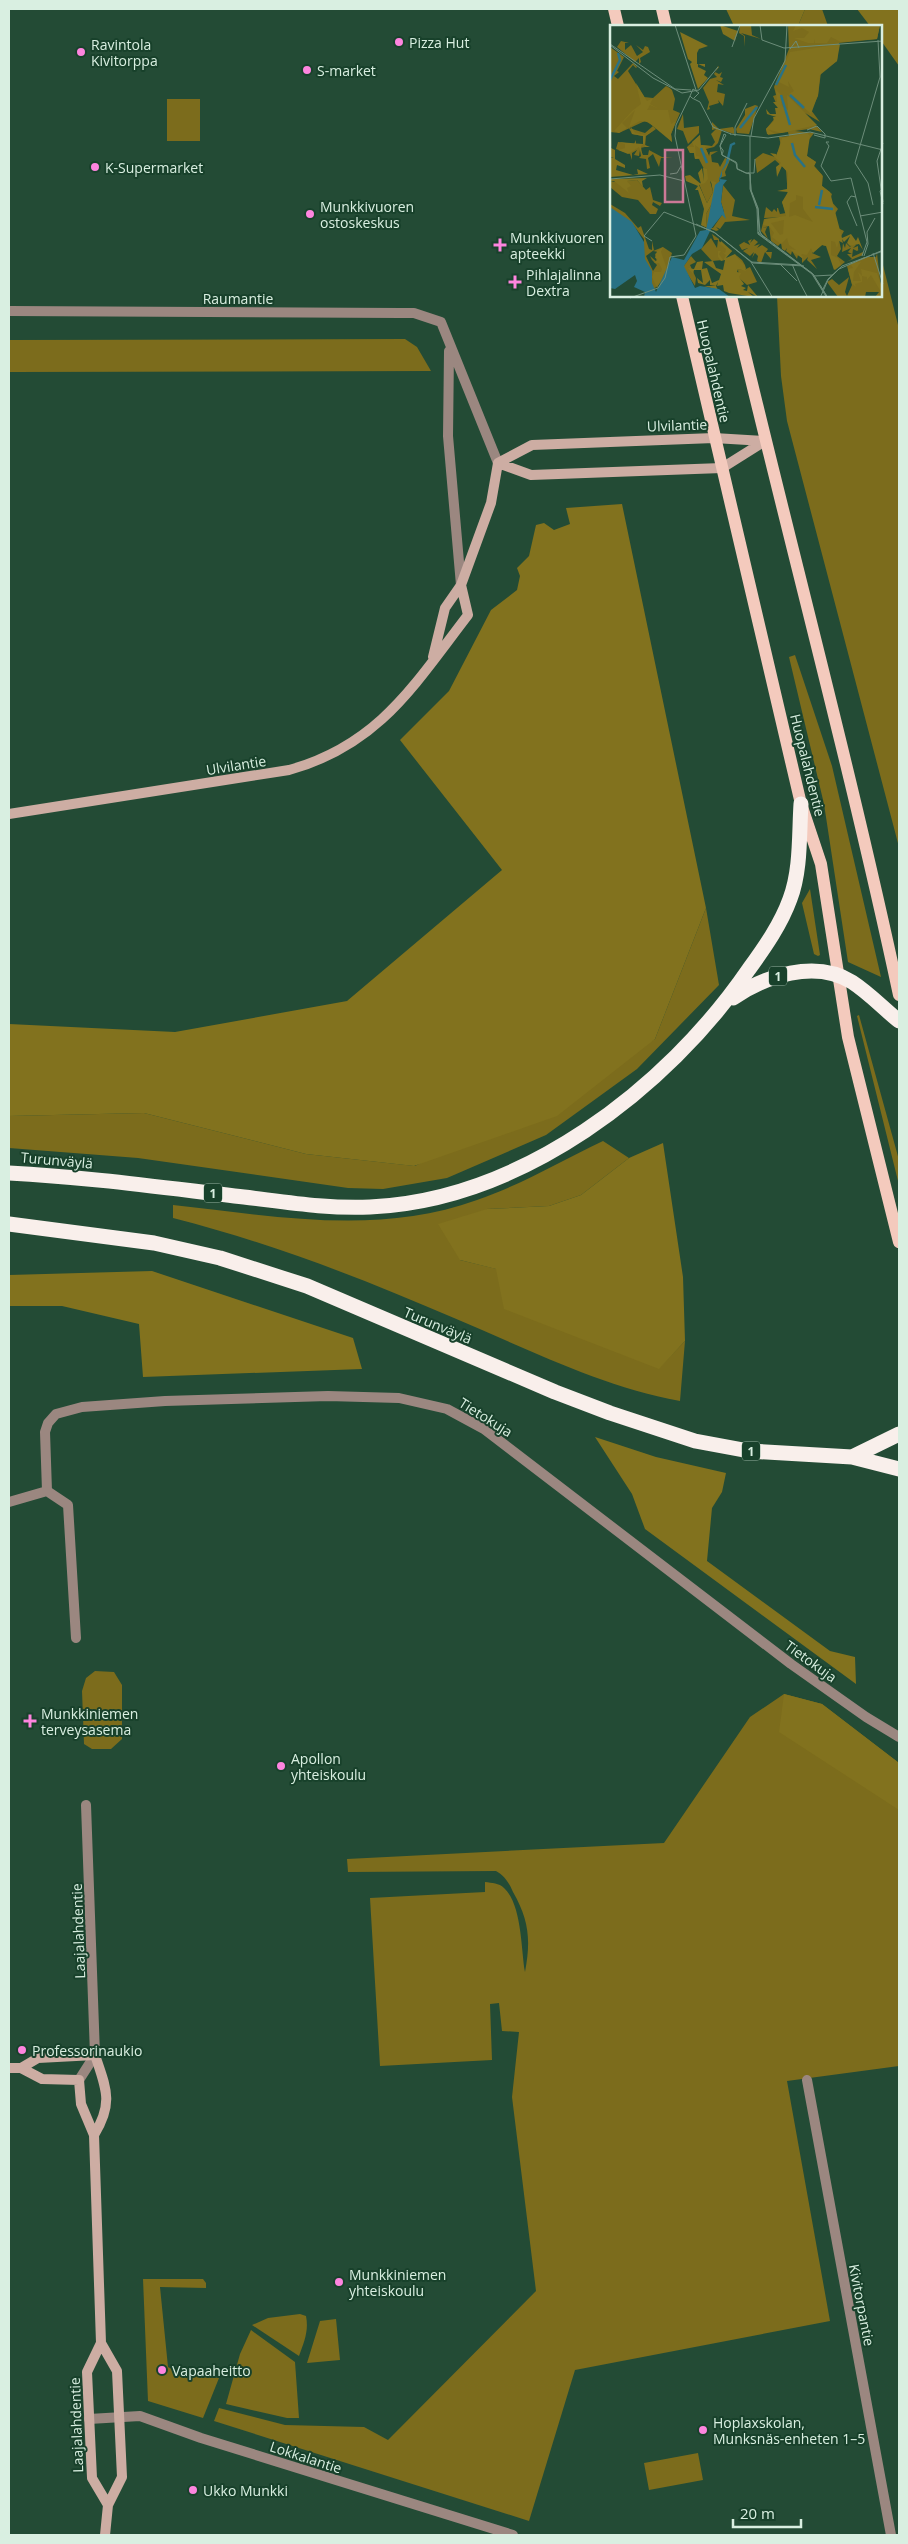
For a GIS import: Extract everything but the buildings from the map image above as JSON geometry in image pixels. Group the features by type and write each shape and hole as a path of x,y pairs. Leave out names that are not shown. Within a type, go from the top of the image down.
{"highway":[{"path":"726,1004 772,936 790,900 796,878 801,804"},
{"name":"1","path":"726,1004 765,980 789,973 812,972 837,976 852,982 899,1021"},
{"name":"Turunväylä","path":"9,1173 135,1184 327,1207 368,1208 418,1203 455,1193 494,1179 555,1150 635,1093 679,1054 726,1004"},
{"name":"Turunväylä","path":"9,1224 154,1243 220,1258 307,1286 554,1392 694,1441 749,1451 852,1457"},
{"path":"852,1457 899,1434"},
{"name":"1","path":"852,1457 899,1469"}],"main road":[{"path":"614,9 618,25"},
{"path":"662,9 666,25"},
{"name":"Huopalahdentie","path":"682,298 801,804 821,864 848,1037 899,1242"},
{"path":"731,298 765,441 859,809 899,996"}],"street":[{"name":"Raumantie","path":"9,310 414,314 441,322 498,463"},
{"name":"Raumantie","path":"450,344 448,417 452,490"},
{"name":"Ulvilantie","path":"430,664 445,608 461,586 491,502 498,463 532,445 714,438 765,441"},
{"path":"498,463 530,475 722,468 765,441"},
{"name":"Ulvilantie","path":"9,814 257,776 312,764 342,750 362,737 399,704 468,615 461,586 452,490"},
{"name":"Tietokuja","path":"47,1491 45,1432 48,1423 56,1414 73,1409 165,1401 328,1396 399,1398 447,1409 484,1429 791,1664 866,1718 899,1737"},
{"path":"9,1502 47,1491 68,1504 76,1638"},
{"name":"Laajalahdentie","path":"86,1805 95,2055 104,2084 106,2103 104,2118 94,2135"},
{"path":"21,2068 38,2058 95,2055"},
{"path":"9,2068 21,2068 42,2079 79,2080 95,2055"},
{"name":"Laajalahdentie","path":"79,2080 81,2104 94,2135 101,2343 87,2372 92,2478 108,2505"},
{"name":"Kivitorpantie","path":"807,2080 891,2535"},
{"name":"Laajalahdentie","path":"101,2343 117,2371 122,2477 108,2505 105,2535"},
{"name":"Lokkalantie","path":"89,2419 140,2416 151,2419 201,2438 513,2535"}],"shaded area":[{"path":"726,9 805,9 798,25 734,25"},
{"path":"805,9 822,9 828,25 798,25"},
{"path":"857,9 899,9 899,66 883,43 883,25 869,25"},
{"path":"167,99 200,99 200,141 167,141"},
{"path":"883,265 899,329 899,847 787,421 781,376 777,298 883,298"},
{"path":"405,339 417,347 431,371 9,372 9,340"},
{"path":"622,504 706,908 655,1039 557,1116 414,1166 306,1154 144,1113 9,1116 9,1024 175,1032 347,1001 502,870 400,740 449,691 491,610 517,590 520,576 517,568 529,556 536,525 544,523 554,530 570,524 566,508"},
{"path":"795,655 832,766 881,977 848,962 824,804 789,657"},
{"path":"810,889 820,955 818,956 814,954 802,903"},
{"path":"706,908 719,985 637,1069 546,1135 447,1178 383,1189 348,1188 138,1158 9,1148 9,1116 144,1113 306,1154 415,1166 655,1039"},
{"path":"859,1015 899,1160 899,1185 857,1016"},
{"path":"603,1141 629,1158 581,1195 549,1206 487,1209 460,1260 497,1269 659,1368 685,1341 680,1401 621,1386 565,1366 385,1289 315,1262 173,1218 173,1205 288,1218 364,1220 402,1218 440,1211 493,1194"},
{"path":"663,1143 683,1277 685,1341 659,1369 504,1309 496,1269 460,1260 438,1224 487,1209 549,1206 581,1195 629,1158"},
{"path":"152,1271 353,1338 362,1369 143,1377 139,1324 62,1306 9,1306 9,1275"},
{"path":"595,1437 656,1457 726,1473 722,1492 712,1508 707,1561 830,1651 855,1657 856,1684 645,1529 632,1494"},
{"path":"95,1671 114,1672 122,1685 122,1739 111,1749 92,1749 84,1744 82,1691 86,1678"},
{"path":"784,1694 822,1704 899,1763 899,2066 787,2081 830,2321 575,2370 529,2521 214,2421 219,2408 285,2425 364,2427 388,2440 536,2291 512,2097 519,2032 502,2031 499,2003 490,2004 492,2060 380,2066 370,1898 485,1892 485,1882 500,1885 510,1896 518,1916 525,1972 528,1950 527,1930 518,1902 506,1880 496,1871 348,1872 347,1859 664,1843 750,1717"},
{"path":"784,1694 822,1704 899,1763 899,1810 779,1732"},
{"path":"143,2279 203,2279 206,2283 206,2288 160,2287 168,2367 181,2374 219,2378 203,2418 148,2401"},
{"path":"300,2314 306,2316 307,2327 299,2356 252,2325 268,2318"},
{"path":"336,2319 340,2360 307,2363 320,2321"},
{"path":"251,2330 295,2362 299,2418 287,2418 226,2404 240,2354"},
{"path":"698,2453 703,2480 649,2490 644,2463"}],"place":[{"name":"Pizza Hut","path":"399,42"},
{"name":"Ravintola Kivitorppa","path":"81,52"},
{"name":"S-market","path":"307,70"},
{"name":"K-Supermarket","path":"95,167"},
{"name":"Munkkivuoren ostoskeskus","path":"310,214"},
{"name":"Munkkivuoren apteekki","path":"500,245"},
{"name":"Pihlajalinna Dextra","path":"515,282"},
{"name":"Munkkiniemen terveysasema","path":"30,1721"},
{"name":"Apollon yhteiskoulu","path":"281,1766"},
{"name":"Professorinaukio","path":"22,2050"},
{"name":"Munkkiniemen yhteiskoulu","path":"339,2282"},
{"name":"Vapaaheitto","path":"162,2370"},
{"name":"Hoplaxskolan, Munksnäs-enheten 1–5","path":"703,2430"},
{"name":"Ukko Munkki","path":"193,2490"}]}
